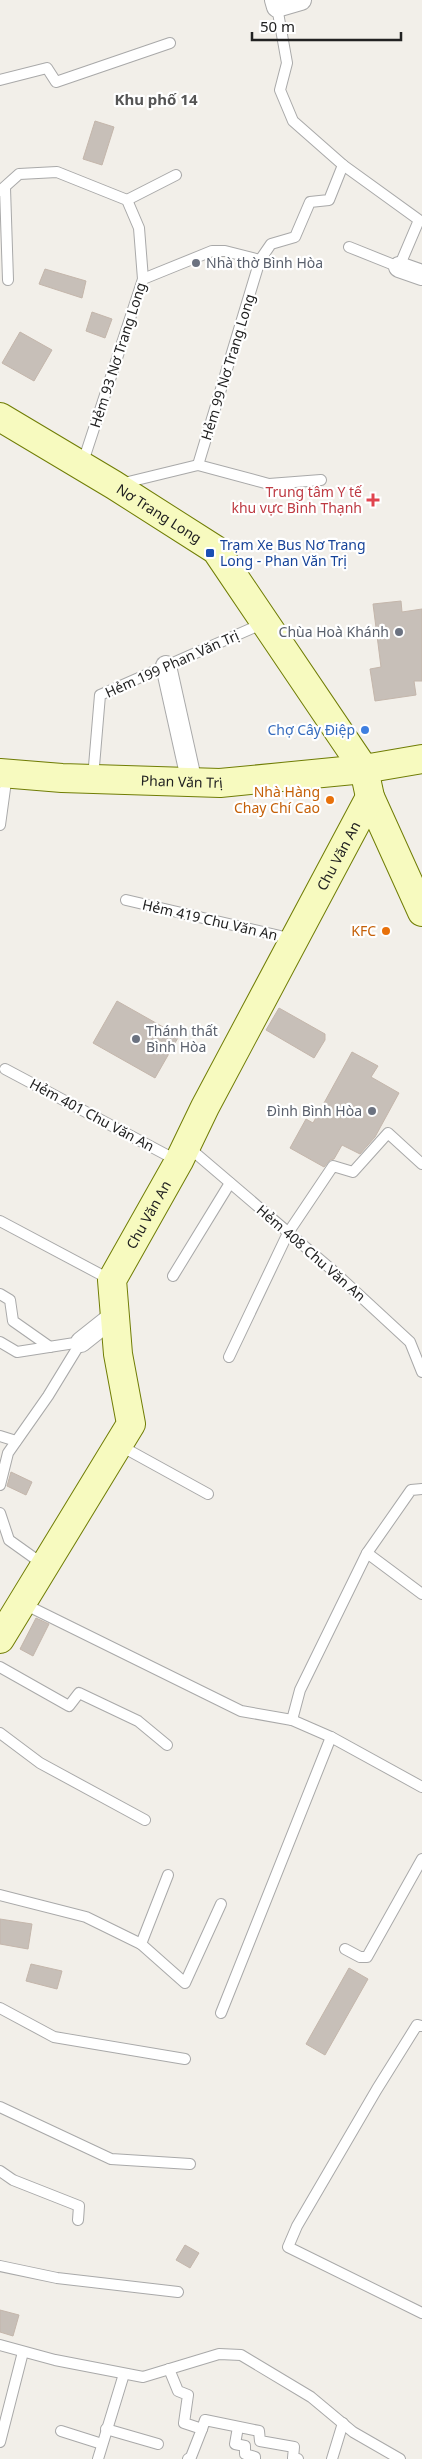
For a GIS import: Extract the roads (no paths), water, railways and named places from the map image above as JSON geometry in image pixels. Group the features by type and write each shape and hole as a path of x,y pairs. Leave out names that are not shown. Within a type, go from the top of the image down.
{"street":[{"path":"276,4 301,0"},
{"path":"399,267 422,275"},
{"name":"Nơ Trang Long","path":"0,420 114,485 216,550 364,769 370,797 422,912"},
{"path":"166,666 192,783"},
{"name":"Phan Văn Trị","path":"3,773 92,779 220,783 364,769 422,758"},
{"name":"Chu Văn An","path":"112,1280 183,1154 370,797"},
{"path":"0,1639 14,1611 45,1566 132,1424 118,1354 112,1280"},
{"path":"81,1342 115,1315"}],"lane":[{"path":"276,4 287,63 280,90 293,121 343,165 418,220 399,267 349,247"},
{"path":"0,80 46,68 56,82 170,43"},
{"name":"Hẻm 99 Nơ Trang Long","path":"198,465 260,260 271,244 295,237 310,202 329,200 343,165"},
{"path":"8,280 2,190 19,174 57,172 127,200 176,175"},
{"name":"Hẻm 93 Nơ Trang Long","path":"82,466 143,279 139,228 127,200"},
{"path":"143,279 212,251 225,251 260,260"},
{"path":"114,485 198,465 269,484 321,480"},
{"name":"Hẻm 199 Phan Văn Trị","path":"92,779 100,695 266,622"},
{"path":"0,825 3,773"},
{"name":"Hẻm 419 Chu Văn An","path":"126,900 294,939"},
{"name":"Hẻm 401 Chu Văn An","path":"5,1069 183,1154"},
{"path":"229,1358 288,1233 332,1166 353,1172 388,1133 422,1164"},
{"name":"Hẻm 408 Chu Văn An","path":"183,1154 230,1184 332,1269 410,1342 422,1372"},
{"path":"173,1276 230,1184"},
{"path":"0,1221 112,1280"},
{"path":"0,1294 10,1300 13,1321 50,1347"},
{"path":"0,1342 17,1352 81,1342"},
{"path":"0,1485 8,1452 48,1396 81,1342"},
{"path":"0,1436 16,1441"},
{"path":"118,1444 208,1494"},
{"path":"292,1720 300,1690 367,1553 411,1490 422,1489"},
{"path":"0,1513 9,1540 45,1566"},
{"path":"367,1553 422,1594"},
{"path":"14,1611 241,1710 292,1720 331,1737 422,1787"},
{"path":"0,1667 68,1706 79,1693 138,1721 167,1745"},
{"path":"0,1733 40,1764 145,1820"},
{"path":"221,2013 331,1737"},
{"path":"345,1949 360,1957 367,1957 422,1860"},
{"path":"141,1944 168,1875"},
{"path":"0,1895 86,1917 141,1944 184,1983 222,1904"},
{"path":"0,2008 54,2037 186,2059"},
{"path":"422,2026 417,2025 377,2088 297,2226 288,2247 422,2313"},
{"path":"0,2106 110,2159 190,2164"},
{"path":"0,2171 12,2180 79,2206 78,2220"},
{"path":"0,2266 57,2278 178,2292"},
{"path":"0,2345 55,2360 143,2377 219,2354 241,2355 311,2396 353,2432 400,2459"},
{"path":"0,2442 23,2352"},
{"path":"170,2369 178,2391 188,2395 184,2422 202,2429"},
{"path":"98,2459 124,2374"},
{"path":"188,2459 191,2457 205,2420 259,2431 260,2441 294,2447 295,2459"},
{"path":"332,2459 343,2423"},
{"path":"238,2427 235,2444 245,2446 245,2454 255,2457 255,2459"},
{"path":"106,2430 158,2444"},
{"path":"61,2431 102,2444"}],"place":[{"name":"Nhà thờ Bình Hòa","path":"196,263"},
{"name":"Trung tâm Y tế khu vực Bình Thạnh","path":"373,500"},
{"name":"Trạm Xe Bus Nơ Trang Long - Phan Văn Trị","path":"210,553"},
{"name":"Chùa Hoà Khánh","path":"399,632"},
{"name":"Chợ Cây Điệp","path":"365,730"},
{"name":"Nhà Hàng Chay Chí Cao","path":"330,800"},
{"name":"KFC","path":"386,931"},
{"name":"Thánh thất Bình Hòa","path":"136,1039"},
{"name":"Đình Bình Hòa","path":"372,1111"}],"district":[{"name":"Khu phố 14","path":"156,100"}]}
